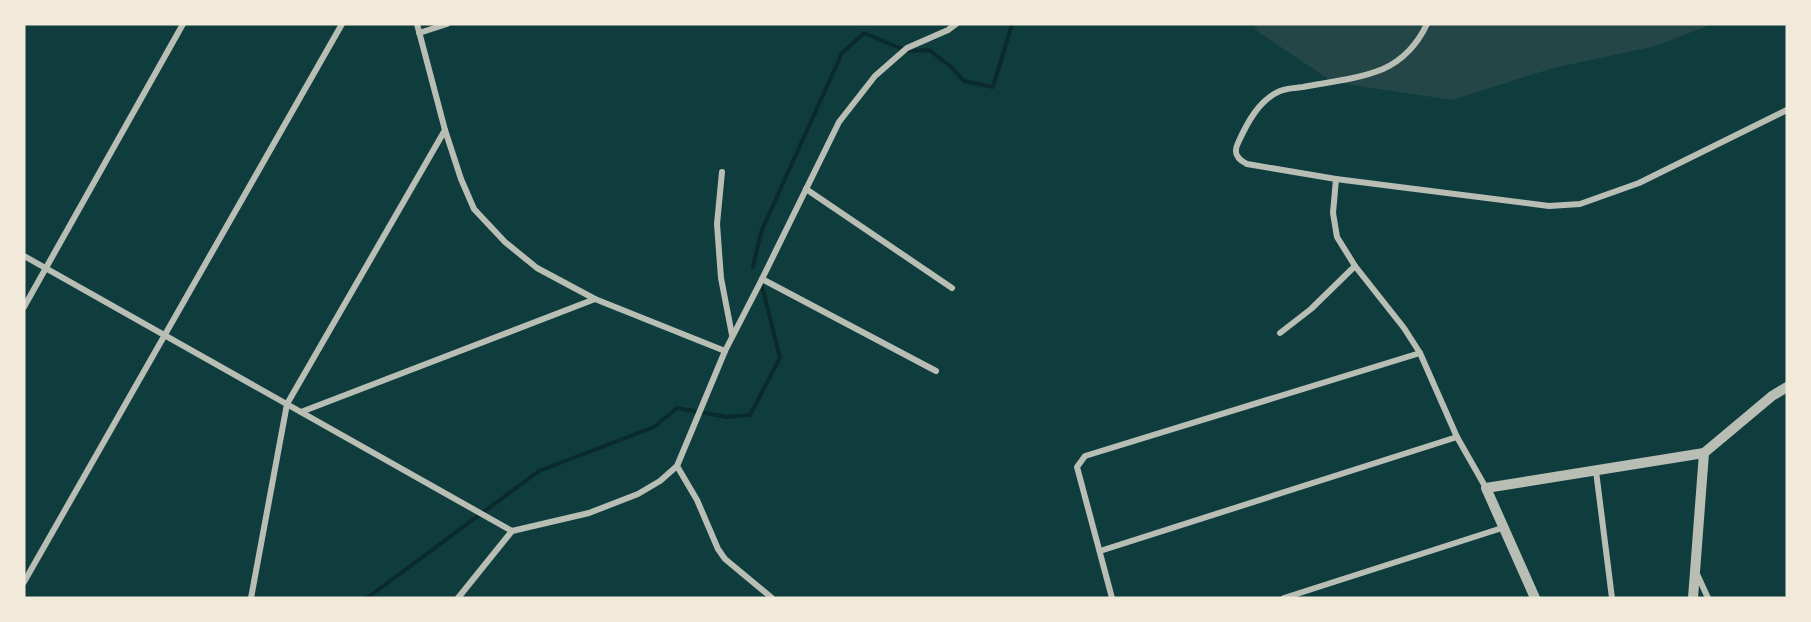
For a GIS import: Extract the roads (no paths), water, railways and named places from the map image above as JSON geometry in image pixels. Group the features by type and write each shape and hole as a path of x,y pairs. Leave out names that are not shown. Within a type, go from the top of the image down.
{"street":[{"path":"24,306 183,24"},
{"path":"24,582 342,24"},
{"path":"417,24 445,130 461,178 474,209 505,242 537,268 595,299 725,351"},
{"path":"419,33 447,24"},
{"path":"458,598 512,531 589,513 638,494 660,481 677,466 732,336 839,122 875,76 907,48 948,30 956,24"},
{"path":"1427,24 1421,38 1403,57 1383,69 1281,91 1265,101 1248,120 1235,148 1237,156 1247,164 1336,179 1549,206 1580,204 1639,183 1787,110"},
{"path":"250,598 287,404 445,130"},
{"path":"722,172 717,224 721,278 732,336"},
{"path":"1336,179 1333,213 1337,237 1355,266 1404,328 1420,353 1457,437 1486,488 1535,598"},
{"path":"806,189 952,288"},
{"path":"24,256 512,531"},
{"path":"1280,333 1311,309 1355,266"},
{"path":"762,279 936,371"},
{"path":"301,412 595,299"},
{"path":"1112,598 1077,467 1085,456 1420,353"},
{"path":"1486,488 1704,453 1772,396 1787,387"},
{"path":"1100,551 1457,437"},
{"path":"1693,598 1704,453"},
{"path":"677,466 697,500 718,549 725,559 772,598"},
{"path":"1596,471 1612,598"},
{"path":"1284,598 1502,528"},
{"path":"1694,568 1708,598"}],"waterway":[{"path":"753,267 761,232 842,53 864,33 907,51 929,50 950,66 964,81 993,87 1012,24"},
{"path":"367,598 539,471 654,427 677,408 727,417 750,415 780,358 762,286"}]}
